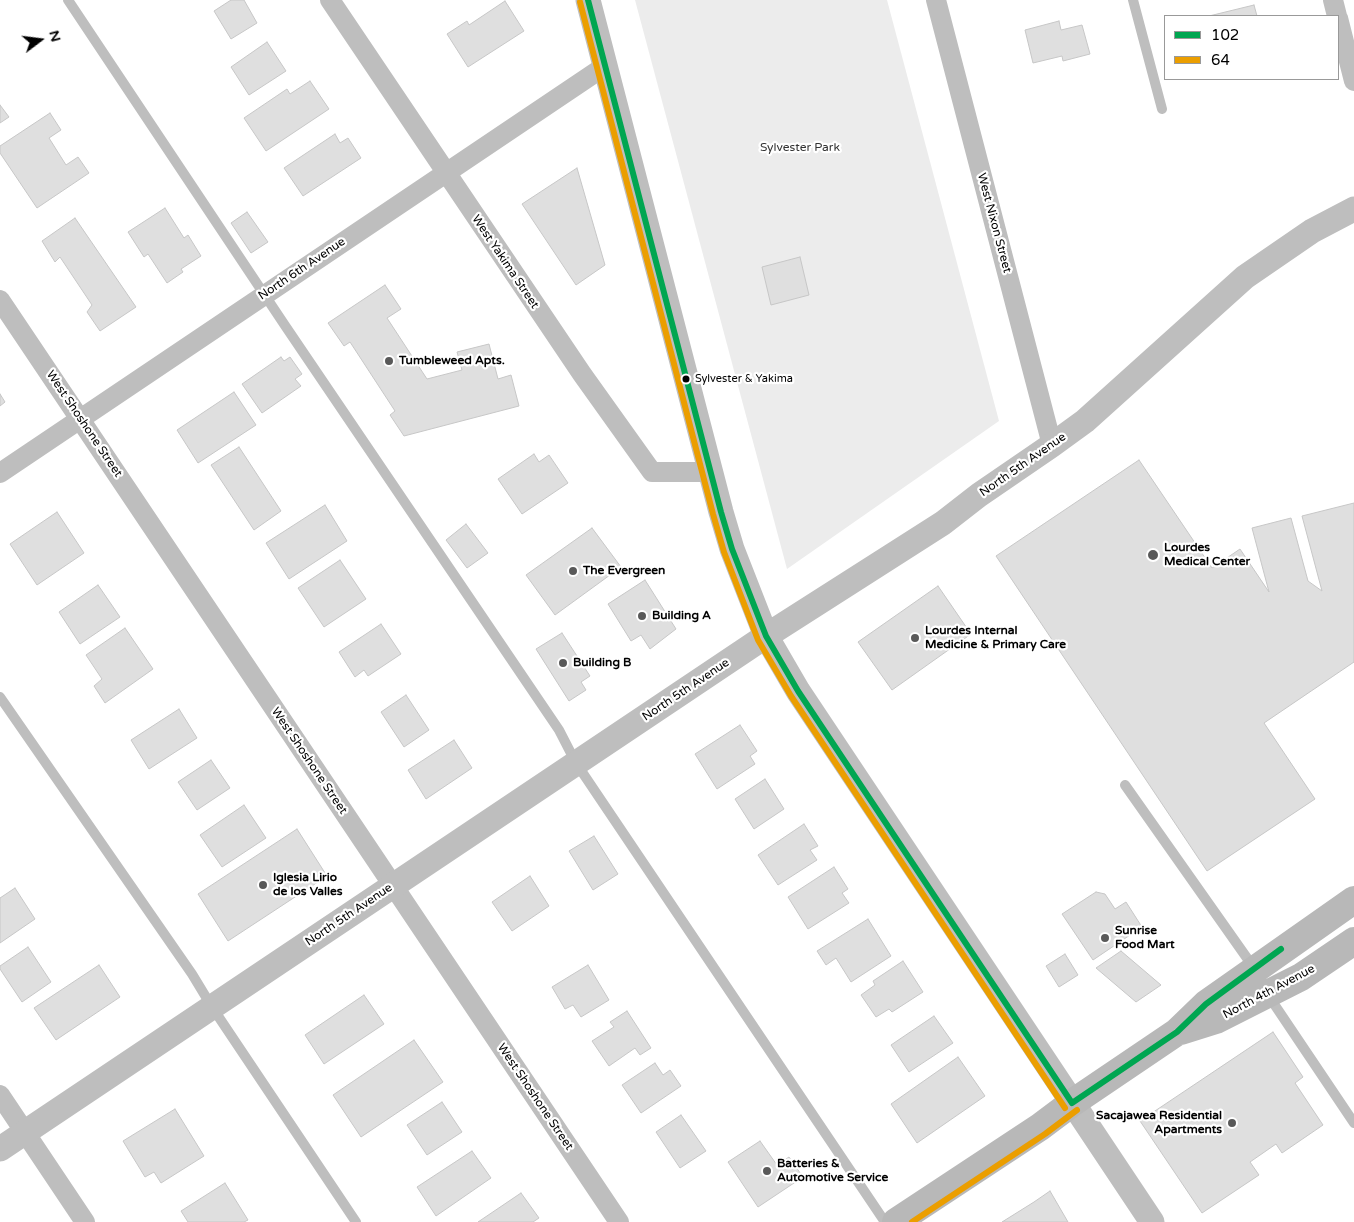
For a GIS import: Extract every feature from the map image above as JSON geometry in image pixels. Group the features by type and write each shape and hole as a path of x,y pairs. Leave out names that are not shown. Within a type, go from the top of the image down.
{"main road":[{"name":"North 4th Avenue","path":"896,1222 1040,1127 1072,1103 1178,1032 1206,1004 1354,900"},
{"name":"North 4th Avenue","path":"1178,1032 1216,1020 1301,977 1354,941"}],"street":[{"name":"West Yakima Street","path":"330,0 582,374 652,472 710,472"},
{"path":"588,0 710,472 732,549 766,636 798,691 1152,1222"},
{"name":"West Nixon Street","path":"936,0 1052,445"},
{"path":"1333,0 1337,15"},
{"path":"1339,21 1354,81"},
{"name":"North 6th Avenue","path":"0,473 605,66"},
{"name":"North 5th Avenue","path":"0,1149 766,636 943,523 979,495 1085,421 1245,277 1312,231 1354,209"},
{"name":"West Shoshone Street","path":"0,300 619,1222"},
{"path":"0,1096 85,1222"}],"lane":[{"path":"68,0 264,295 560,730 576,763 885,1222"},
{"path":"1133,0 1162,109"},
{"path":"0,697 186,966 356,1222"},
{"path":"1125,785 1255,969"},
{"path":"1268,994 1354,1123"}],"green space":[{"name":"Sylvester Park","path":"635,0 887,0 999,421 787,569"}],"building":[{"path":"231,0 244,0 257,23 231,39 214,11"},
{"path":"505,1 524,31 468,67 447,34 467,21 469,25"},
{"path":"1254,5 1257,15 1213,15"},
{"path":"1059,21 1061,30 1082,25 1090,54 1063,61 1062,56 1033,63 1025,30"},
{"path":"267,42 286,71 249,95 231,67"},
{"path":"310,81 329,109 266,151 244,118 287,89 290,94"},
{"path":"0,105 9,117 0,123"},
{"path":"50,113 61,130 49,138 66,165 78,157 89,173 37,208 0,153 0,146"},
{"path":"335,134 340,143 348,138 361,158 303,196 284,168"},
{"path":"577,168 605,265 576,285 522,204"},
{"path":"165,208 184,238 188,235 201,256 181,269 183,272 167,283 148,254 144,257 128,232"},
{"path":"247,212 268,242 251,253 231,223"},
{"path":"75,218 136,307 100,331 87,312 92,305 60,257 55,262 42,241"},
{"path":"800,257 809,295 771,305 762,267"},
{"name":"Tumbleweed Apts.","path":"385,285 401,309 387,318 427,379 462,370 457,352 489,344 498,379 511,375 519,406 404,436 390,415 395,411 350,342 344,346 328,323"},
{"path":"281,357 284,361 290,357 302,374 295,379 301,386 262,413 242,384"},
{"path":"234,392 256,425 198,463 177,430"},
{"path":"0,394 5,402 0,406"},
{"path":"239,447 281,511 254,530 211,465"},
{"path":"534,454 539,462 549,455 568,483 522,514 498,479"},
{"name":"Lourdes Medical Center","path":"1139,460 1212,568 1240,549 1269,592 1252,528 1291,518 1308,581 1322,591 1302,516 1354,503 1354,662 1264,723 1315,799 1207,871 996,556"},
{"path":"325,505 347,541 289,579 266,543"},
{"path":"57,512 84,553 37,585 10,544"},
{"path":"466,524 488,553 467,568 446,540"},
{"name":"The Evergreen","path":"592,528 621,567 555,615 526,575"},
{"path":"340,560 366,599 324,627 298,588"},
{"name":"Building A","path":"645,580 676,629 650,649 641,635 631,641 608,604"},
{"path":"98,585 120,617 80,644 59,612"},
{"name":"Lourdes Internal Medicine & Primary Care","path":"938,586 971,634 892,690 858,642"},
{"path":"381,624 401,654 368,676 364,670 355,677 339,652"},
{"path":"125,628 153,669 105,703 94,686 102,679 86,655"},
{"name":"Building B","path":"562,633 590,676 581,682 586,690 569,701 536,649"},
{"path":"406,695 429,730 404,747 381,712"},
{"path":"179,709 197,738 149,769 131,740"},
{"path":"740,725 757,751 750,756 755,764 717,789 695,754"},
{"path":"454,740 472,768 426,799 408,770"},
{"path":"211,760 230,788 197,810 178,782"},
{"path":"765,779 784,809 754,829 735,799"},
{"path":"244,805 266,838 222,867 200,835"},
{"path":"804,824 818,846 810,850 817,860 778,885 758,855"},
{"name":"Iglesia Lirio de los Valles","path":"297,829 327,876 228,941 198,894"},
{"path":"594,836 618,874 593,890 569,851"},
{"path":"834,867 848,889 842,893 849,903 808,929 788,897"},
{"path":"530,876 549,906 512,931 492,902"},
{"path":"15,888 35,919 0,943 0,898"},
{"path":"1096,892 1105,894 1115,909 1126,902 1142,927 1093,960 1062,914"},
{"path":"868,919 891,956 851,982 836,958 826,965 817,951"},
{"path":"28,947 51,982 22,1002 0,969 0,966"},
{"path":"1121,951 1161,985 1136,1002 1096,968"},
{"path":"1065,954 1078,975 1059,987 1046,966"},
{"path":"903,961 923,992 892,1012 889,1009 876,1017 861,995 875,985 873,981"},
{"path":"99,965 120,997 56,1040 34,1008"},
{"path":"588,965 609,1000 581,1017 573,1005 565,1009 552,987"},
{"path":"364,995 384,1024 324,1064 305,1035"},
{"path":"627,1011 651,1048 640,1055 635,1048 609,1066 592,1041 614,1027 610,1022"},
{"path":"934,1016 953,1043 909,1072 891,1045"},
{"name":"Sacajawea Residential Apartments","path":"1273,1032 1303,1077 1295,1083 1323,1125 1282,1153 1276,1144 1250,1162 1259,1175 1202,1213 1140,1121"},
{"path":"414,1040 443,1082 361,1137 333,1095"},
{"path":"958,1057 985,1096 917,1143 891,1104"},
{"path":"655,1063 663,1075 670,1070 681,1086 641,1113 622,1085"},
{"path":"442,1102 462,1132 427,1155 407,1125"},
{"path":"175,1109 204,1156 161,1183 154,1172 145,1177 123,1141"},
{"path":"681,1115 706,1151 680,1168 656,1132"},
{"name":"Batteries & Automotive Service","path":"760,1141 777,1165 789,1157 803,1177 758,1207 728,1162"},
{"path":"472,1151 491,1178 436,1216 417,1187"},
{"path":"225,1183 248,1220 244,1222 188,1222 181,1211"},
{"path":"1050,1191 1068,1222 1002,1222 1034,1202"},
{"path":"521,1193 539,1218 533,1222 478,1222"}],"transit line":[{"name":"102","path":"588,0 721,512 732,549 766,636 798,691 1072,1103"},
{"name":"64","path":"580,2 713,514 724,552 758,640 791,696 1065,1108"},
{"name":"102","path":"1072,1103 1177,1032 1206,1004 1281,949"},
{"name":"64","path":"912,1222 1045,1134 1077,1110"}],"place":[{"name":"Tumbleweed Apts.","path":"389,361"},
{"name":"Sylvester & Yakima","path":"686,379"},
{"name":"Lourdes Medical Center","path":"1153,555"},
{"name":"The Evergreen","path":"573,571"},
{"name":"Building A","path":"642,616"},
{"name":"Lourdes Internal Medicine & Primary Care","path":"915,638"},
{"name":"Building B","path":"563,663"},
{"name":"Iglesia Lirio de los Valles","path":"263,885"},
{"name":"Sunrise Food Mart","path":"1105,938"},
{"name":"Sacajawea Residential Apartments","path":"1232,1123"},
{"name":"Batteries & Automotive Service","path":"767,1171"}]}
